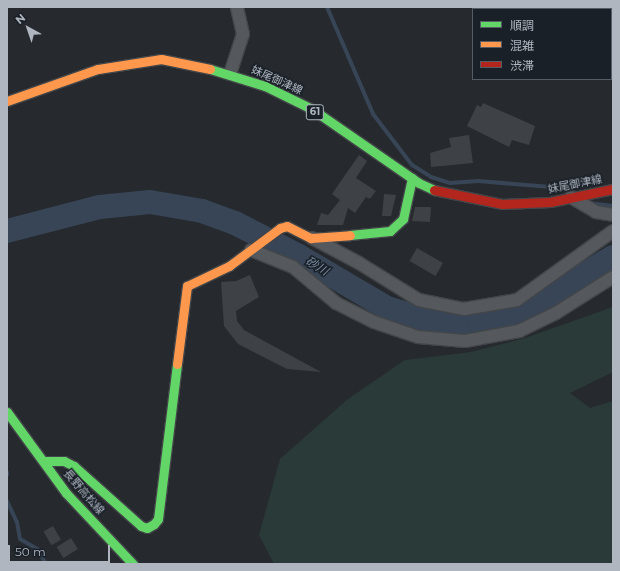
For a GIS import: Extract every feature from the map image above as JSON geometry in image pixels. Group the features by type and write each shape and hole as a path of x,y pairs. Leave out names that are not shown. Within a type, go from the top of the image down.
{"main road":[{"name":"妹尾御津線","path":"7,101 98,69 161,59 230,74 265,86 312,110 412,178 444,194 502,204 550,202 613,189"},
{"path":"44,461 64,461 74,466 141,526 147,528 154,524 158,519 184,295 187,286 194,281 229,266 280,228 287,226 311,238 390,231 403,219 407,190 412,178"},
{"name":"長野高松線","path":"7,412 66,493 133,564"}],"street":[{"path":"230,74 243,34 237,7"},
{"path":"570,197 596,212 613,215"},
{"path":"311,238 359,263 393,287 419,300 464,309 517,300 613,231"},
{"path":"251,250 293,267 336,303 374,322 418,337 465,341 519,331 556,313 613,277"}],"shaded area":[{"path":"474,7 613,7 613,33 612,8"},
{"path":"613,307 613,372 570,393 590,408 613,401 613,564 274,564 259,535 280,459 348,399 405,360 471,352 525,338"}],"building":[{"path":"483,103 535,126 529,145 512,140 509,147 467,126 477,105 481,107"},
{"path":"469,135 473,163 431,167 430,153 451,147 449,138"},
{"path":"359,155 367,161 356,178 376,191 370,199 366,197 355,213 348,208 343,225 317,225 321,213 328,215 340,200 332,194"},
{"path":"384,194 396,195 391,216 382,216"},
{"path":"415,207 431,207 430,222 412,221"},
{"path":"417,248 443,263 435,276 410,261"},
{"path":"250,275 259,297 236,311 237,321 244,330 321,372 287,369 238,344 224,326 221,282 236,281"},
{"path":"53,526 61,540 51,545 43,532"},
{"path":"71,538 78,549 63,558 57,547"}],"waterway":[{"path":"327,7 373,114 412,165 431,177 450,183 478,181 564,188"},
{"name":"砂川","path":"7,231 100,207 150,202 202,211 235,223 297,255 387,308 438,323 479,322 521,312 613,257"},
{"path":"588,203 613,206"},
{"path":"7,501 17,522 20,539 37,549 46,564"}],"traffic: fast":[{"path":"210,69 265,86 312,109 419,183 434,190"},
{"path":"350,235 390,231 403,219 412,178"},
{"path":"44,461 64,461 74,466 141,526 147,528 154,524 158,519 177,364"},
{"path":"7,412 66,493 133,564"}],"traffic: slow":[{"path":"7,101 98,69 161,59 210,69"},
{"path":"177,364 187,286 229,266 280,228 287,226 311,238 350,235"}],"traffic: jam":[{"path":"434,190 502,204 550,202 613,189"}]}
